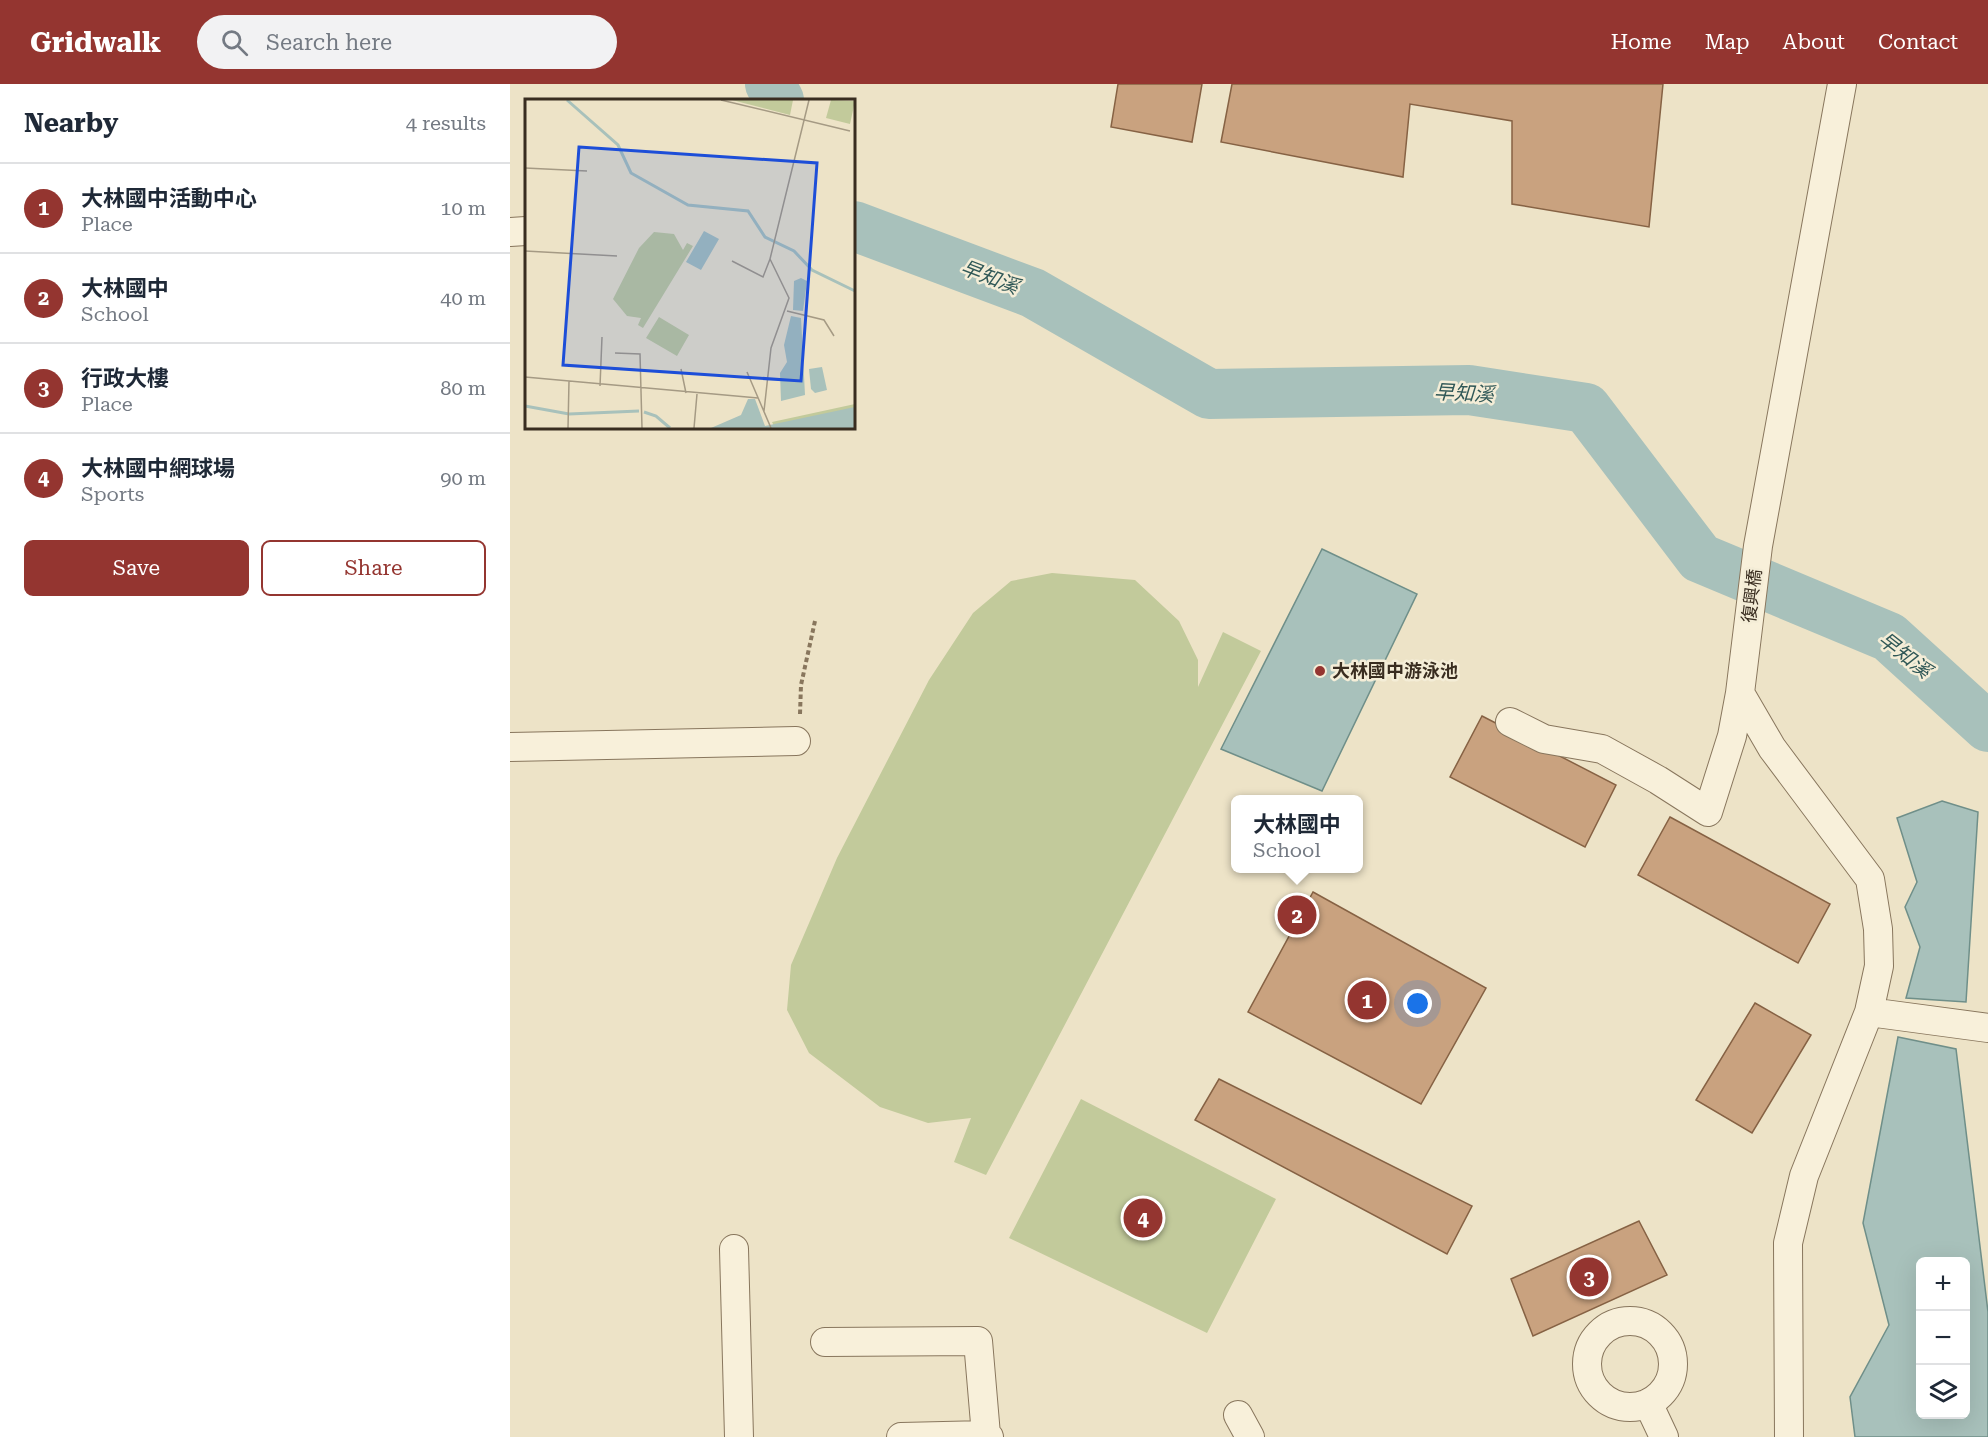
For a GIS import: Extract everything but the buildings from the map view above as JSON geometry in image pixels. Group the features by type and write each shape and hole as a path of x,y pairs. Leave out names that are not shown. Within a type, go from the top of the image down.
{"street":[{"name":"復興橋","path":"1510,722 1544,739 1602,749 1658,780 1708,812 1732,736 1740,693 1758,546 1842,84"},
{"path":"510,232 525,231"},
{"path":"1740,693 1772,748 1870,879 1878,929 1879,966 1869,1012 1804,1176 1788,1243 1789,1437"},
{"path":"510,747 796,741"},
{"path":"1869,1012 1988,1028"},
{"path":"734,1249 739,1437"},
{"path":"825,1341 978,1341 987,1436 901,1437"},
{"path":"1648,1403 1664,1437"}],"path":[{"path":"796,741 799,729 801,685 815,621"}],"green space":[{"path":"1052,573 1135,580 1179,621 1198,660 1198,687 1223,632 1261,651 986,1175 954,1162 971,1118 928,1123 880,1107 809,1053 787,1010 791,965 837,858 929,680 973,613 1011,581"},
{"path":"1081,1099 1276,1199 1207,1333 1009,1238"}],"water":[{"name":"大林國中游泳池","path":"1322,549 1417,594 1322,791 1221,749"},
{"path":"1942,801 1978,812 1966,1002 1906,998 1920,947 1905,907 1917,882 1897,818"},
{"path":"1898,1037 1956,1049 1988,1312 1988,1437 1855,1437 1850,1397 1889,1325 1863,1223"}],"waterway":[{"name":"早知溪","path":"770,84 778,99"},
{"name":"早知溪","path":"855,226 1033,293 1209,394 1469,390 1586,408 1700,558 1889,637 1988,727"}],"place":[{"name":"大林國中游泳池","path":"1320,671"},
{"name":"大林國中","path":"1297,915"},
{"name":"大林國中活動中心","path":"1367,1000"},
{"name":"大林國中網球場","path":"1143,1218"},
{"name":"行政大樓","path":"1589,1277"}]}
